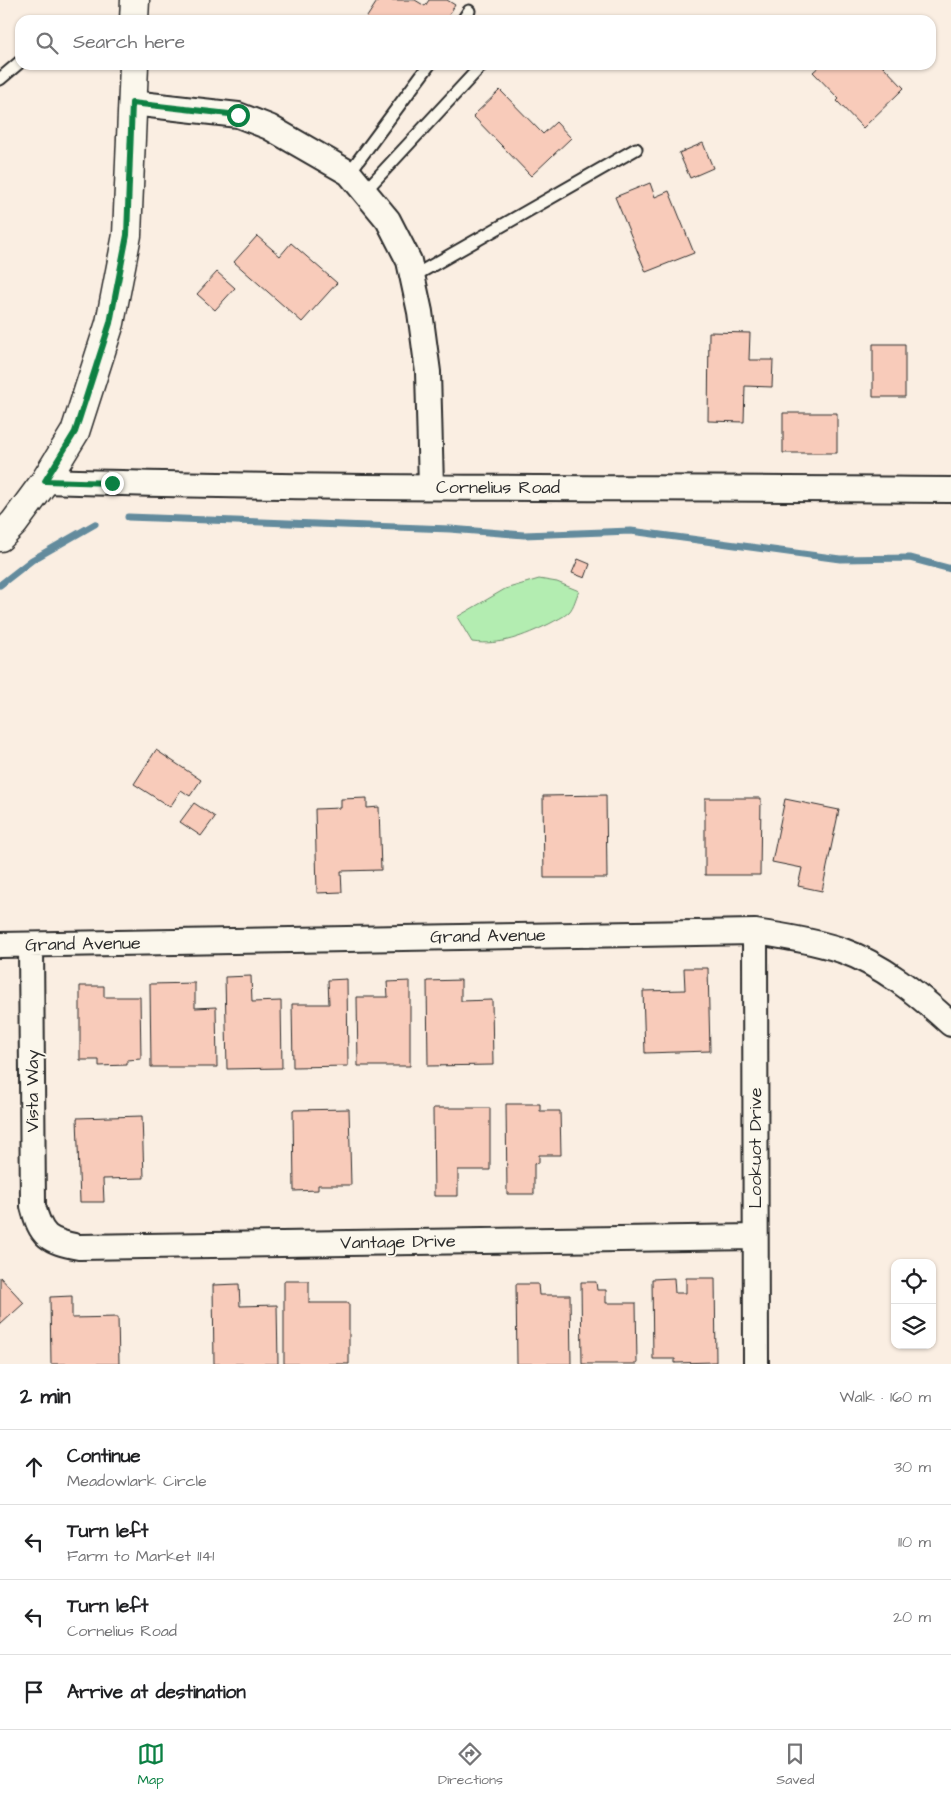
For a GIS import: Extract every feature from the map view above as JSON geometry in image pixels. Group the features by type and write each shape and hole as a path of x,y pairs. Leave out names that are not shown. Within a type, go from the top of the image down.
{"street":[{"path":"134,0 134,15"},
{"path":"0,537 14,524 45,481 75,432 110,323 127,235 134,70"},
{"path":"132,103 238,115 269,127 348,173 388,220 408,261 420,312 428,372 431,487"},
{"name":"Cornelius Road","path":"45,481 431,487 710,487 951,490"},
{"name":"Grand Avenue","path":"0,945 755,932 802,939 850,955 883,970 919,995 951,1024"},
{"name":"Lookuot Drive","path":"755,932 756,1364"},
{"name":"Vista Way","path":"32,945 33,1206 44,1235"},
{"name":"Vantage Drive","path":"44,1235 60,1243 78,1247 755,1237"}],"lane":[{"path":"0,79 15,66"},
{"path":"348,173 425,70"},
{"path":"365,191 477,70"},
{"path":"412,277 636,148"}],"green space":[{"path":"539,579 557,582 579,591 574,605 569,612 549,624 512,639 492,643 472,642 457,617 505,589"}],"building":[{"path":"378,0 415,0 425,6 429,0 447,0 455,5 449,15 368,15"},
{"path":"815,70 887,70 904,88 863,128 813,72"},
{"path":"500,90 543,134 556,122 571,138 531,176 473,116"},
{"path":"703,143 713,168 690,178 679,153"},
{"path":"650,183 655,197 669,191 694,253 646,272 615,197"},
{"path":"257,236 280,256 291,243 337,283 302,322 234,262"},
{"path":"217,272 235,288 215,310 197,294"},
{"path":"709,332 750,333 749,360 773,360 772,387 745,386 744,422 708,421"},
{"path":"873,344 905,344 905,397 873,397"},
{"path":"783,413 837,413 837,453 783,453"},
{"path":"578,559 590,564 585,578 572,573"},
{"path":"156,750 201,780 190,796 181,790 170,807 134,784"},
{"path":"606,795 607,878 544,878 543,796"},
{"path":"367,798 367,808 379,807 381,870 341,871 342,892 317,893 315,809 341,808 341,799"},
{"path":"705,798 761,798 760,875 705,875"},
{"path":"785,799 839,810 822,891 798,886 802,868 772,862"},
{"path":"194,803 215,817 201,836 180,822"},
{"path":"684,968 708,968 710,1051 645,1053 643,991 685,990"},
{"path":"251,976 252,1002 281,1001 282,1068 227,1069 225,977"},
{"path":"347,979 348,1066 293,1067 292,1004 329,1004 328,980"},
{"path":"461,980 461,1001 492,1000 493,1065 428,1066 427,981"},
{"path":"410,981 410,1066 358,1066 357,997 388,997 387,982"},
{"path":"195,983 195,1008 216,1007 217,1067 151,1067 150,984"},
{"path":"80,986 104,986 104,997 140,997 141,1059 127,1060 127,1065 99,1066 99,1060 80,1060"},
{"path":"506,1104 540,1104 540,1111 560,1111 561,1155 539,1155 539,1163 534,1164 534,1194 507,1194"},
{"path":"433,1108 490,1108 490,1170 458,1170 458,1196 434,1196"},
{"path":"349,1109 351,1185 318,1185 318,1190 294,1191 293,1110"},
{"path":"142,1116 144,1178 103,1179 104,1202 80,1202 77,1118"},
{"path":"0,1277 24,1303 0,1325"},
{"path":"674,1278 675,1293 686,1293 686,1278 715,1278 716,1362 675,1363 675,1359 653,1359 652,1279"},
{"path":"284,1281 309,1281 309,1303 349,1303 349,1364 284,1364"},
{"path":"581,1282 596,1282 597,1290 606,1290 606,1303 636,1303 637,1364 582,1364"},
{"path":"239,1284 240,1306 277,1305 278,1364 214,1364 213,1285"},
{"path":"516,1284 538,1284 539,1295 570,1295 571,1364 517,1364"},
{"path":"72,1296 72,1318 118,1317 119,1364 51,1364 50,1297"}],"waterway":[{"path":"128,517 450,529 524,535 631,531 840,559 910,558 951,569"},
{"path":"0,585 32,560 95,524"}],"route":[{"path":"112,483 45,481 75,432 110,323 127,235 132,103 238,115"}]}
